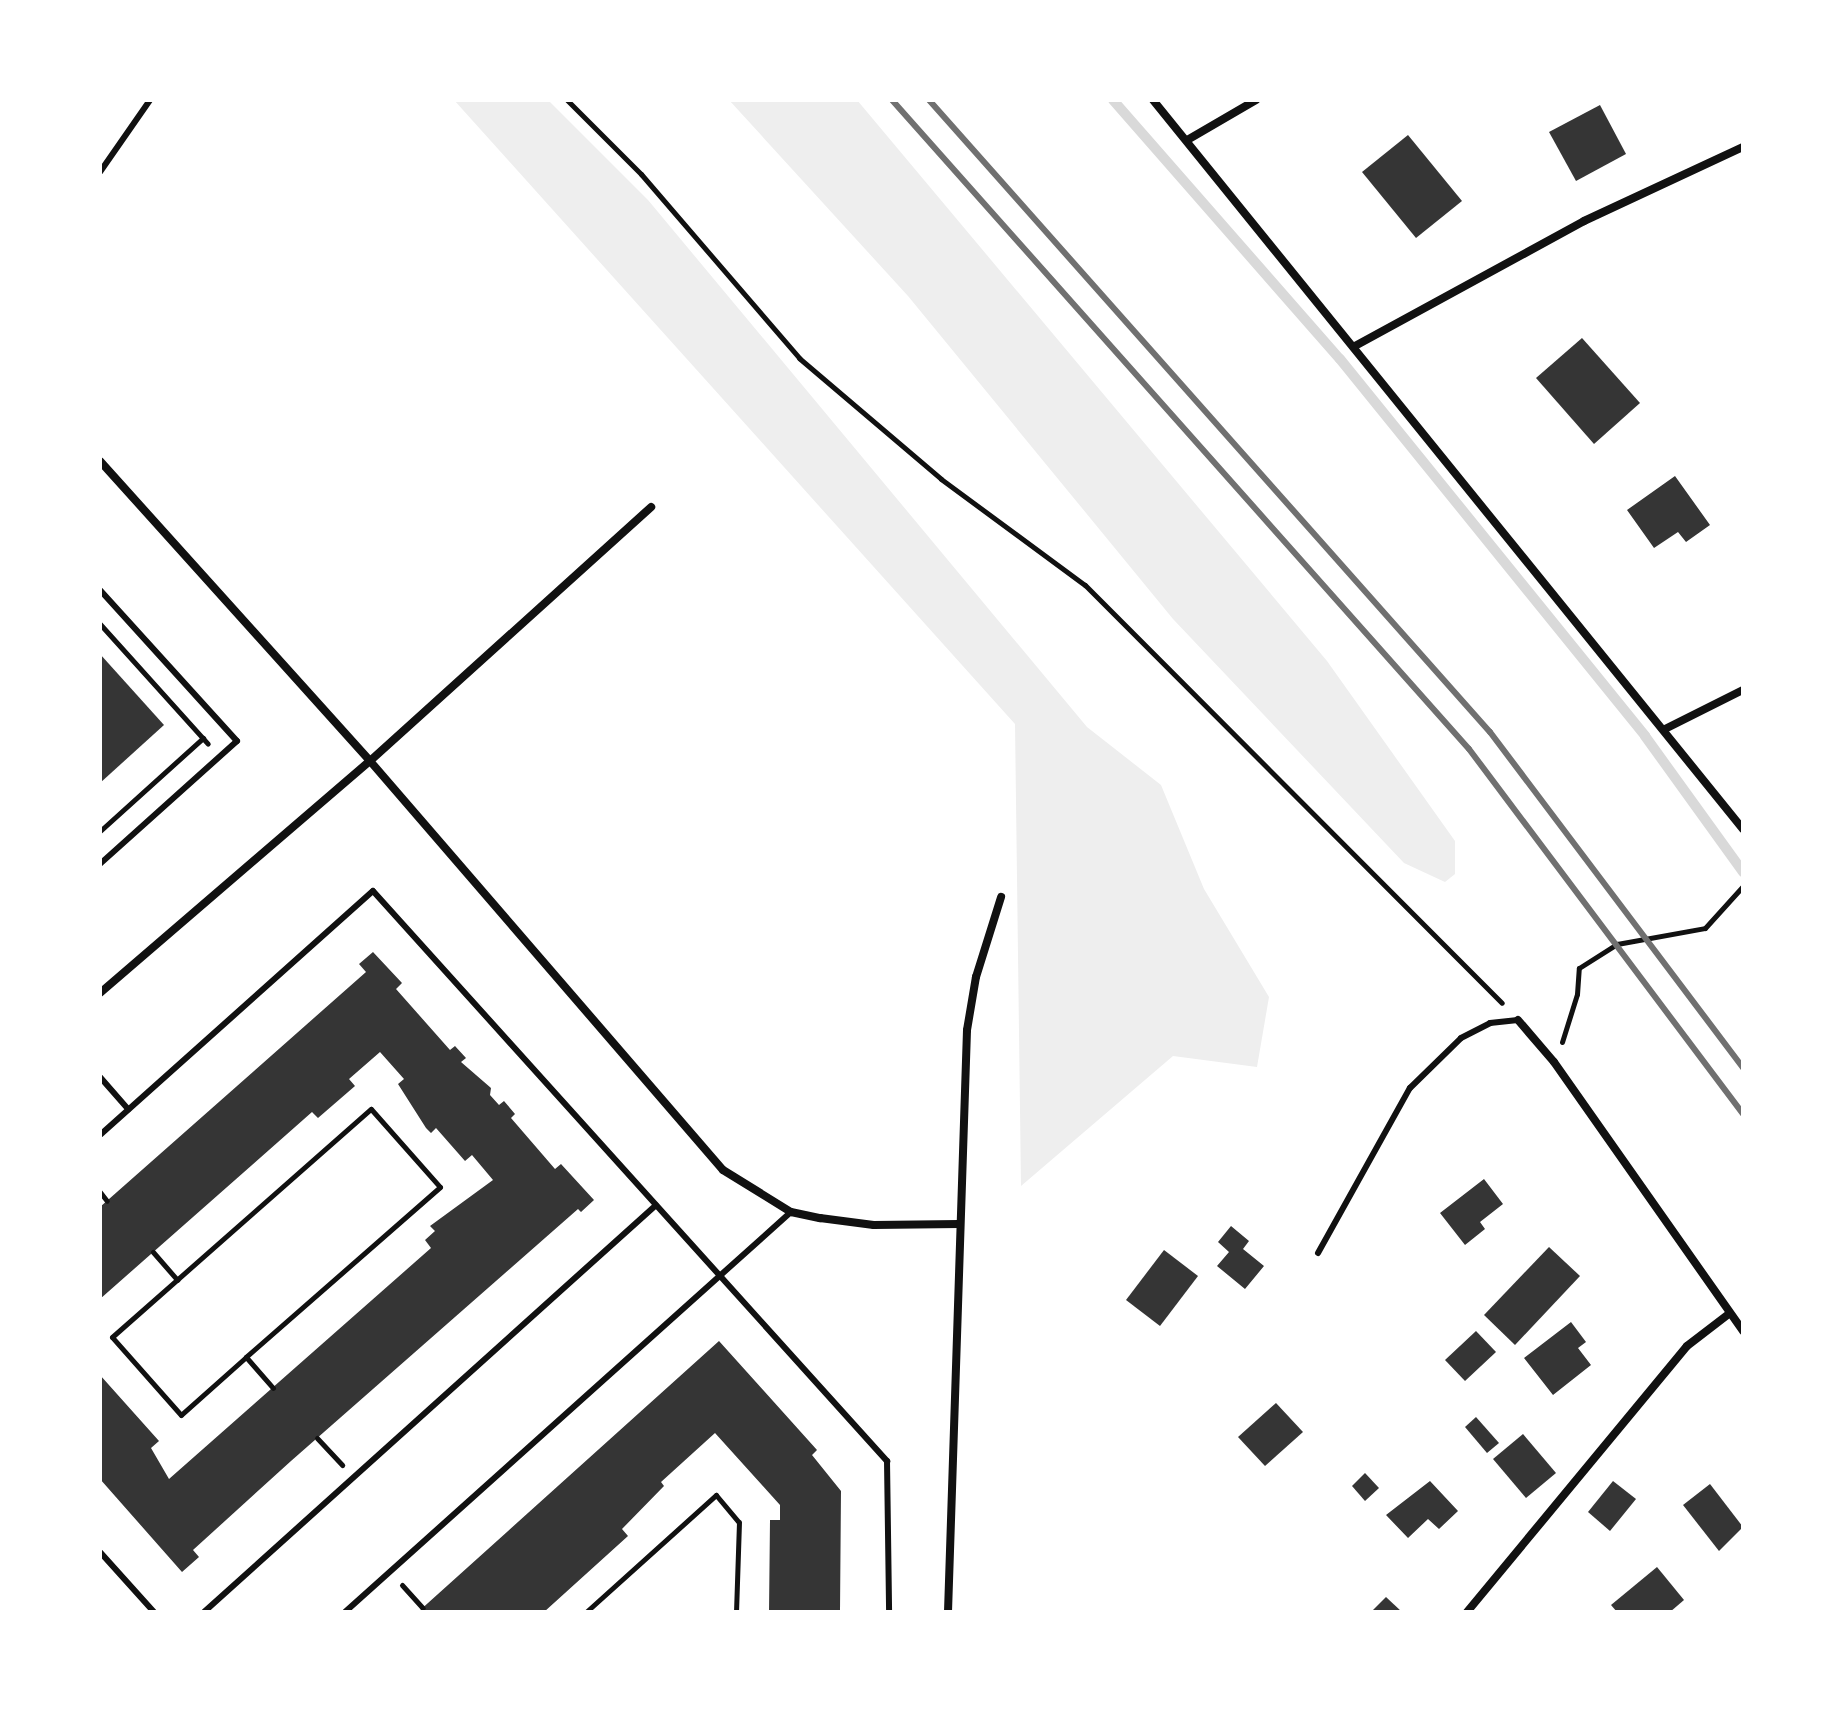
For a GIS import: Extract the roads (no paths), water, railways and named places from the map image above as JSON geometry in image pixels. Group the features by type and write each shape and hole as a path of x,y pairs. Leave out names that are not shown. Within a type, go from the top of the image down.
{"street":[{"path":"1153,100 1189,139 1743,829"},
{"path":"1189,139 1256,100"},
{"path":"1355,346 1584,221 1743,147"},
{"path":"100,461 370,761 702,1151 744,1186 791,1212 874,1225 959,1224"},
{"path":"100,993 370,761 651,507"},
{"path":"1665,729 1743,690"},
{"path":"948,1612 967,1030 976,977 1001,897"},
{"path":"1518,1020 1554,1062 1743,1331"},
{"path":"1467,1612 1687,1346 1730,1313"}],"lane":[{"path":"100,172 150,100"},
{"path":"100,590 237,741 100,864"},
{"path":"100,1135 373,891 887,1461 889,1612"},
{"path":"1318,1253 1410,1088 1461,1038 1490,1023 1518,1020"},
{"path":"100,1077 128,1109"},
{"path":"204,1612 656,1205"},
{"path":"345,1612 791,1212"},
{"path":"100,1552 154,1612"}],"waterway":[{"path":"1113,100 1340,359 1645,736 1743,872"}],"railway":[{"path":"892,100 1469,749 1743,1114"},
{"path":"929,100 1490,732 1743,1068"}]}
